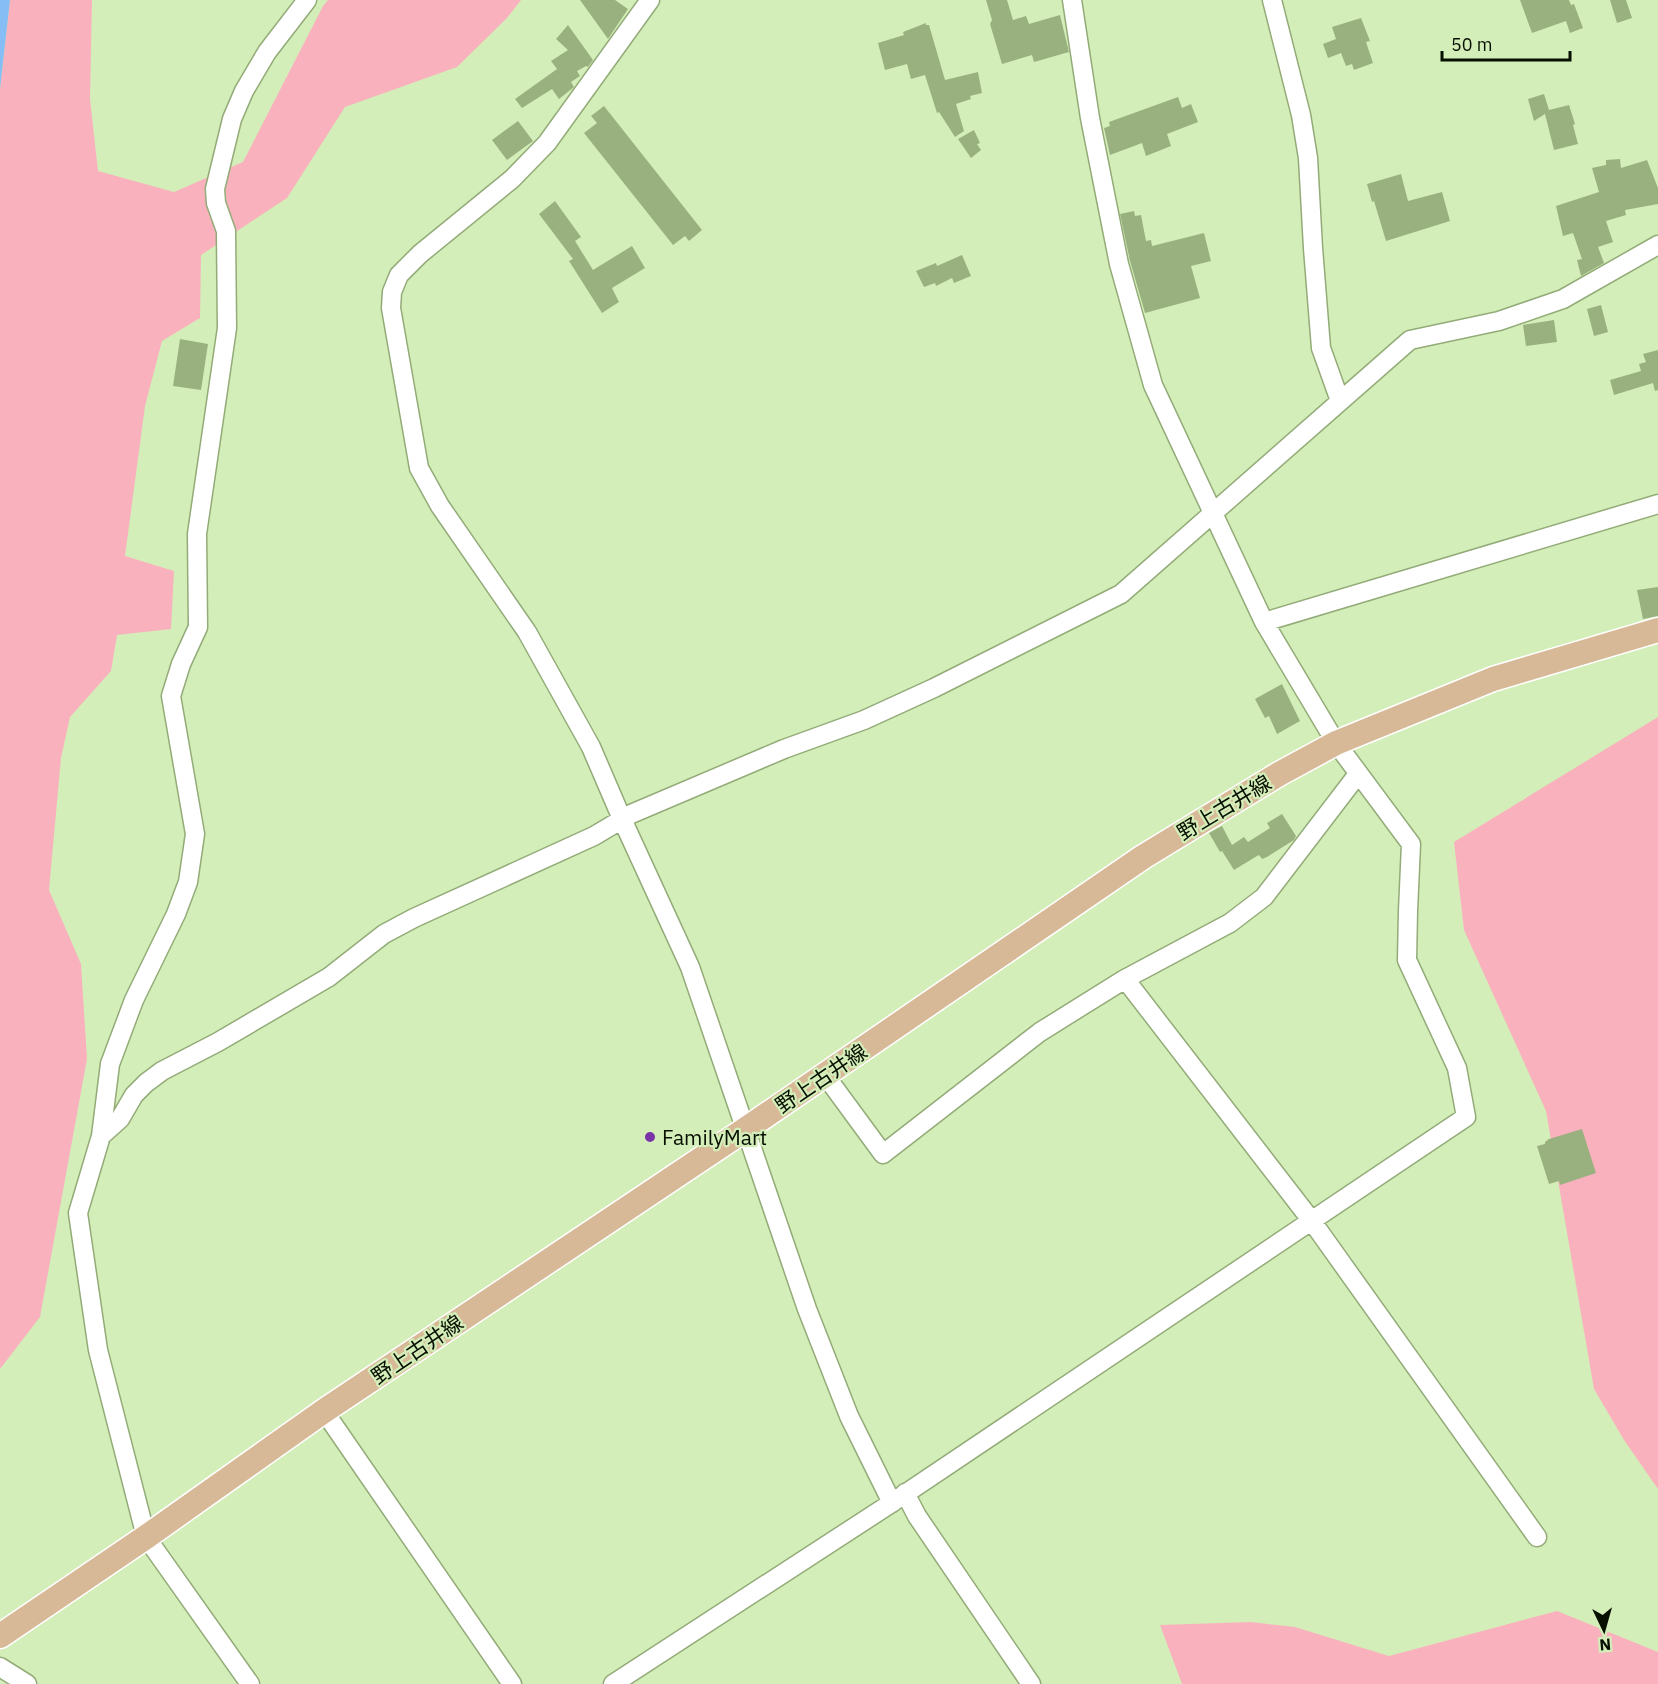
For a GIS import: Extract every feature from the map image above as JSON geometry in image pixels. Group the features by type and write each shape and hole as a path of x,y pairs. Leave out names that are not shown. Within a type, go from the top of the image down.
{"main road":[{"name":"野上古井線","path":"0,1636 146,1537 324,1411 746,1129 1143,857 1279,774 1336,743 1493,679 1658,630"}],"street":[{"path":"250,1684 146,1537 98,1350 78,1213 101,1136 110,1064 134,1000 176,914 188,882 195,834 171,696 181,664 198,627 197,534 227,328 226,231 216,203 215,189 232,119 244,92 267,52 307,0"},
{"path":"650,0 547,143 512,179 429,247 399,275 392,292 390,308 419,468 440,506 527,632 591,747 690,967 807,1309 849,1416 898,1498 917,1516 1031,1684"},
{"path":"613,1684 898,1498 1466,1117 1457,1068 1407,960 1407,910 1412,844 1336,743 1264,622 1153,385 1119,264 1090,118 1072,0"},
{"path":"1272,0 1301,115 1308,158 1322,348 1340,401"},
{"path":"101,1136 120,1119 140,1089 162,1071 218,1042 329,977 384,934 414,918 594,836 622,819 784,748 864,720 934,688 1120,594 1410,340 1499,321 1563,299 1658,245"},
{"path":"1264,622 1658,504"},
{"path":"825,1075 883,1154 1040,1032 1125,979 1230,923 1264,897 1358,774"},
{"path":"1125,979 1311,1220 1537,1537"},
{"path":"324,1411 512,1684"},
{"path":"0,1667 27,1684"}],"shaded area":[{"path":"10,0 92,0 90,99 98,171 174,192 243,162 328,0 521,0 507,18 457,67 345,107 287,198 201,255 200,318 162,341 145,406 125,556 174,571 171,629 117,635 111,671 70,717 61,758 49,890 81,964 87,1059 40,1317 0,1369 0,89"},
{"path":"1658,717 1658,1489 1624,1440 1594,1389 1546,1111 1464,930 1454,842"},
{"path":"1557,1611 1658,1652 1658,1684 1182,1684 1160,1625 1251,1622 1295,1627 1389,1656"}],"water":[{"path":"0,0 10,0 0,89"}],"building":[{"path":"580,0 615,0 628,9 608,39"},
{"path":"986,0 1007,0 1013,20 1026,16 1029,24 1060,15 1069,52 1034,62 1032,55 1002,64 990,24 992,20"},
{"path":"1520,0 1569,0 1571,5 1574,4 1583,28 1570,33 1566,21 1532,33"},
{"path":"1610,0 1626,0 1632,18 1617,23"},
{"path":"1361,18 1370,41 1366,42 1373,63 1354,70 1352,64 1346,66 1341,53 1328,58 1323,44 1336,39 1332,27"},
{"path":"926,23 929,25 945,80 978,72 982,93 970,96 971,99 956,104 964,131 955,137 939,112 937,113 925,75 911,79 907,64 885,70 878,43 904,35 903,32"},
{"path":"568,25 593,60 588,67 577,71 580,76 571,82 574,87 559,99 552,89 522,108 515,99 557,69 551,61 568,50 556,39"},
{"path":"1544,94 1549,110 1569,105 1578,144 1554,150 1545,114 1534,121 1528,99"},
{"path":"1178,97 1182,108 1191,104 1198,122 1167,134 1171,146 1146,156 1142,143 1110,155 1104,128 1110,126 1109,122"},
{"path":"604,106 702,230 689,241 685,236 673,245 584,133 597,123 591,116"},
{"path":"518,121 533,141 507,160 492,140"},
{"path":"974,130 981,150 971,158 958,139"},
{"path":"1620,159 1621,168 1647,160 1658,188 1658,204 1625,210 1626,215 1606,221 1613,242 1598,247 1604,263 1581,276 1577,260 1582,259 1573,233 1563,236 1556,206 1599,192 1592,168 1606,165 1606,160"},
{"path":"1401,174 1408,201 1442,192 1450,221 1386,241 1367,184"},
{"path":"555,201 581,237 575,241 593,270 632,246 645,268 612,288 619,302 602,313 569,261 573,259 539,214"},
{"path":"1134,211 1135,216 1141,215 1146,241 1151,240 1152,246 1204,233 1211,261 1191,266 1200,298 1145,313 1130,261 1120,214"},
{"path":"962,255 971,276 954,283 952,278 936,286 935,283 924,287 916,271 936,263 937,266"},
{"path":"1601,305 1608,332 1594,336 1587,309"},
{"path":"1554,320 1557,342 1526,346 1523,325"},
{"path":"180,339 208,344 201,390 173,386"},
{"path":"1658,350 1658,390 1655,391 1653,383 1614,395 1610,380 1641,371 1639,364 1646,362 1643,354"},
{"path":"1658,587 1658,616 1643,619 1637,590"},
{"path":"1282,684 1300,721 1277,734 1269,716 1265,718 1255,699"},
{"path":"1282,814 1296,836 1294,840 1267,857 1262,859 1259,855 1234,870 1209,833 1222,826 1232,845 1244,837 1248,842 1270,828 1267,823"},
{"path":"1582,1129 1596,1173 1560,1185 1559,1181 1549,1184 1537,1146 1545,1144 1549,1139"}],"place":[{"name":"FamilyMart","path":"650,1137"}]}
